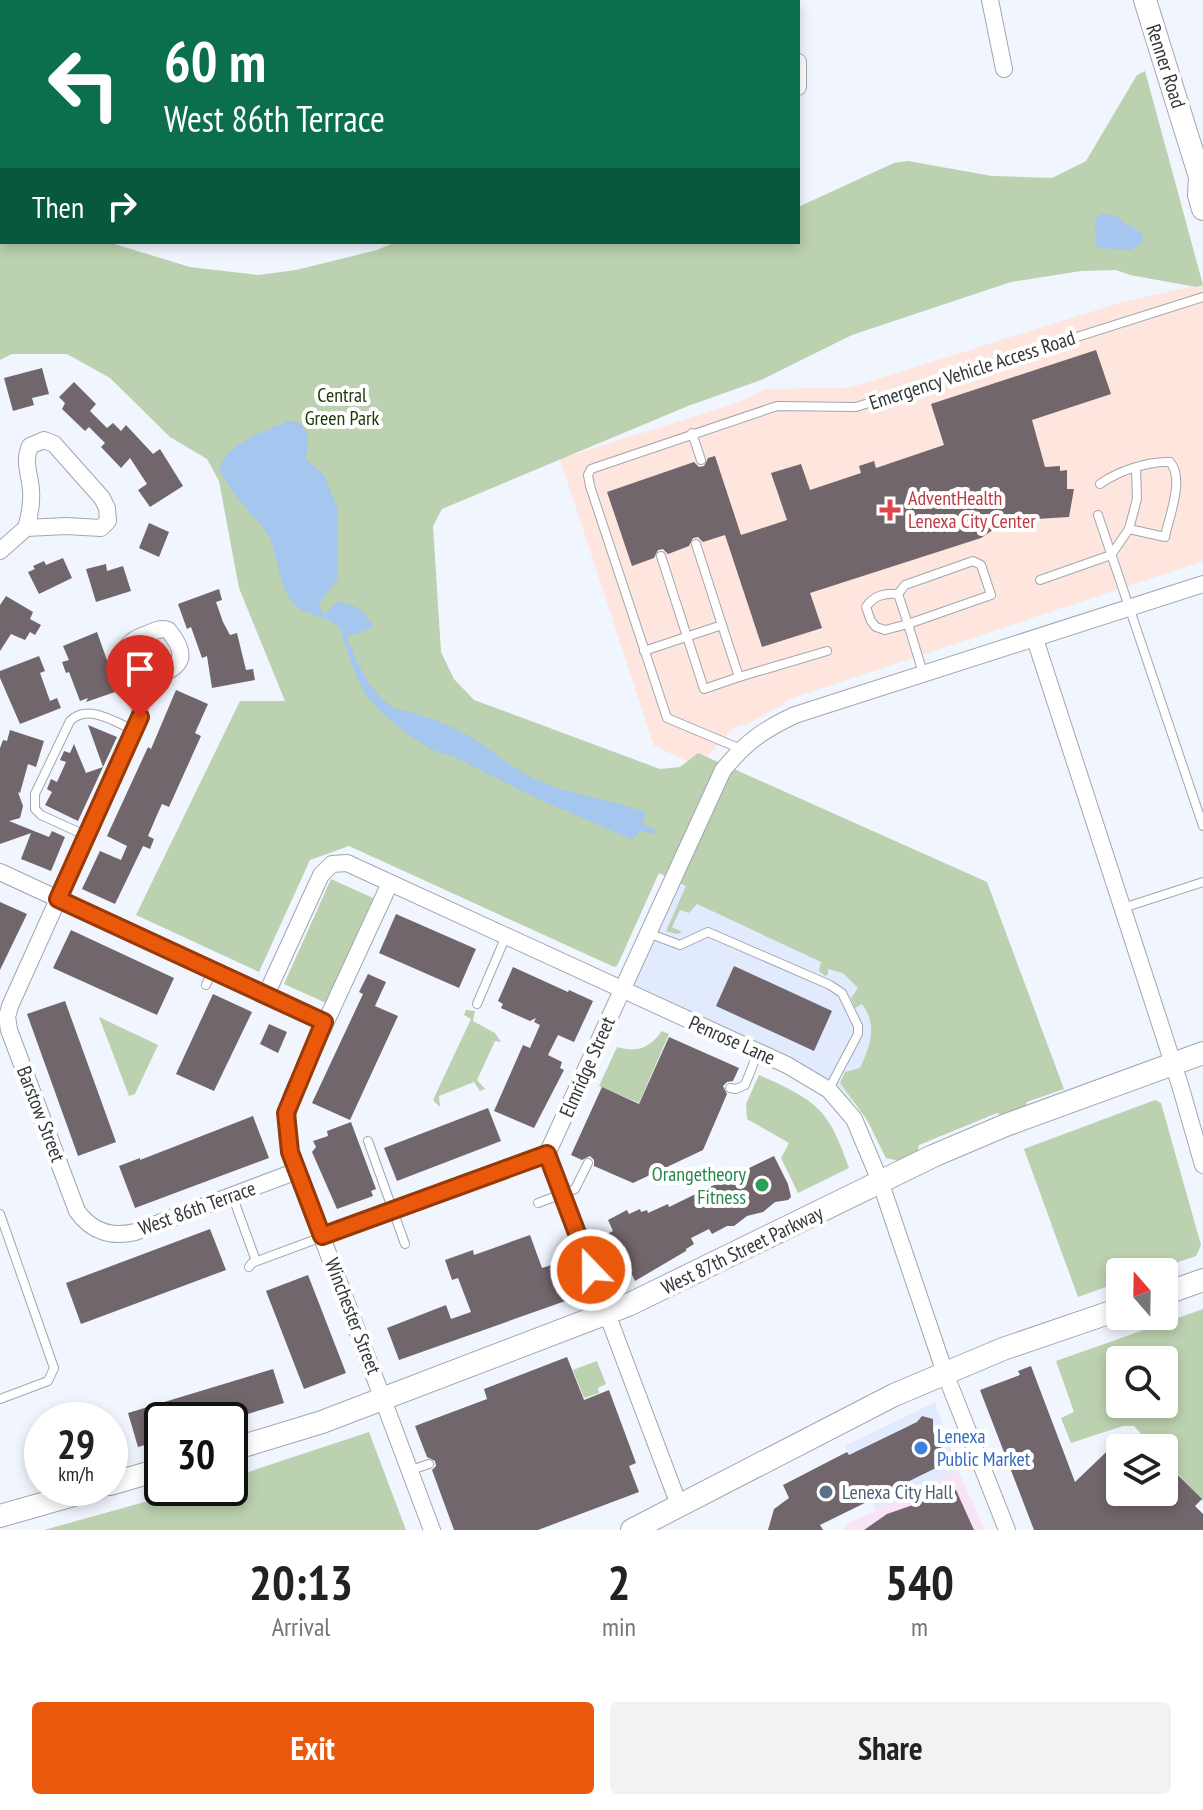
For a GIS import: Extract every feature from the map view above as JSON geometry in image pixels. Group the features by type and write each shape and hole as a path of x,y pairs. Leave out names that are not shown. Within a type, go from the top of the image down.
{"main road":[{"name":"Renner Road","path":"1145,0 1202,179 1199,195 1203,209"},
{"name":"West 87th Street Parkway","path":"248,1445 322,1422 608,1313 659,1291 880,1181 1006,1125 1203,1053"},
{"path":"1178,1289 1203,1280"},
{"path":"632,1530 894,1395 1003,1349 1106,1314"},
{"path":"0,1516 35,1506"}],"street":[{"path":"990,0 1004,69"},
{"path":"0,551 26,528 31,512 31,489 26,455 30,446 44,440 54,444 102,498 108,521 101,528 90,529 66,526 26,528"},
{"name":"Elmridge Street","path":"547,1154 723,770 741,749 767,728 795,715 1203,584"},
{"path":"1035,639 1203,1165"},
{"name":"Barstow Street","path":"95,1229 85,1223 77,1211 70,1170 9,1030 7,1017 135,731 140,717 137,683"},
{"name":"Penrose Lane","path":"266,995 325,870 338,862 347,863 758,1052 829,1090 854,1119 880,1181 945,1373 1007,1530"},
{"path":"0,872 209,978 266,995 324,1022"},
{"name":"Winchester Street","path":"390,883 324,1022 286,1113 290,1152 385,1398 432,1530"},
{"path":"322,1236 547,1154 679,1505"},
{"name":"West 86th Terrace","path":"95,1229 122,1235 135,1232 297,1171"}],"lane":[{"name":"Emergency Vehicle Access Road","path":"644,651 588,475 591,469 777,406 856,407 1203,297"},
{"path":"692,433 701,460"},
{"path":"1100,484 1111,476 1159,462 1170,462 1176,468 1177,480 1165,537 1129,529"},
{"path":"1040,580 1111,555 1129,529 1137,499 1136,468"},
{"path":"1098,515 1203,826"},
{"path":"696,544 739,677"},
{"path":"661,556 704,689 827,651"},
{"path":"973,561 981,565 991,595 908,624 885,630 876,627 866,607 881,594 898,594 905,585 973,561"},
{"path":"898,594 924,674"},
{"path":"722,625 644,651 667,718 741,749"},
{"path":"88,837 41,815 35,809 35,794 76,714 91,712 135,731"},
{"path":"1122,908 1203,882"},
{"path":"648,933 680,945 708,932 838,989 858,1026 856,1037 829,1090"},
{"path":"477,1004 506,936"},
{"path":"730,1088 745,1085 758,1052"},
{"path":"368,1141 405,1244"},
{"path":"538,1203 575,1189 588,1163"},
{"path":"232,1195 252,1264 322,1236"},
{"path":"0,1214 54,1368 48,1381 0,1399"},
{"path":"411,1470 429,1464"}],"shaded area":[{"name":"AdventHealth Lenexa City Center","path":"1203,284 1203,561 786,700 747,724 733,728 699,766 654,746 560,459 737,403 766,389 849,388 1119,303"},
{"path":"675,878 863,968 887,1031 848,1108 839,1097 625,989"},
{"path":"935,1402 958,1471 876,1510 845,1446"},
{"path":"958,1471 985,1530 844,1530 847,1524"}],"green space":[{"name":"Central Green Park","path":"1145,71 1203,285 1196,287 1116,270 1081,271 1011,282 852,335 761,380 688,406 442,509 433,526 441,652 454,679 474,700 660,769 680,767 698,753 987,882 1064,1089 1027,1102 1023,1111 1004,1117 997,1113 919,1145 917,1154 900,1161 886,1158 867,1120 840,1083 845,1072 860,1068 871,1036 867,1012 862,1004 855,1008 851,998 858,988 843,973 828,969 825,976 819,971 821,962 697,904 689,913 680,910 672,927 682,932 666,931 686,886 659,873 614,967 349,846 310,860 259,972 136,915 240,701 285,701 239,588 219,481 207,459 170,437 110,378 67,354 12,354 0,360 0,244 115,244 190,267 259,275 296,270 391,244 800,244 800,206 894,163 908,161 992,176 1052,178 1086,161 1137,75"},
{"path":"331,879 373,898 326,1003 284,984"},
{"path":"466,1010 475,1011 473,1021 495,1033 501,1042 495,1041 477,1080 485,1089 480,1091 474,1082 439,1096 440,1107 433,1100 471,1019 464,1015"},
{"path":"99,1017 158,1045 135,1094 129,1096"},
{"path":"662,1031 669,1034 639,1103 599,1086 617,1047 642,1048 653,1042"},
{"path":"759,1075 818,1108 834,1131 849,1168 798,1193 781,1158 789,1143 747,1119 746,1104"},
{"path":"1155,1100 1161,1103 1201,1245 1196,1256 1178,1262 1178,1258 1106,1258 1106,1287 1078,1297 1024,1149"},
{"path":"1203,1309 1203,1501 1178,1473 1178,1434 1141,1434 1134,1426 1123,1426 1071,1443 1061,1418 1074,1412 1056,1361 1144,1330 1178,1330 1178,1318"},
{"path":"597,1361 606,1384 598,1388 599,1393 584,1398 573,1370"},
{"path":"369,1432 406,1530 44,1530 144,1502 144,1506 248,1506 248,1472"}],"water":[{"path":"1101,214 1115,216 1132,226 1143,236 1142,243 1130,250 1099,248 1096,245 1095,219"},
{"path":"288,421 297,421 305,430 308,438 306,459 324,475 338,510 338,578 318,606 325,614 337,602 348,604 358,608 369,619 372,624 370,629 347,637 355,658 377,693 395,708 460,731 540,781 646,813 642,824 656,830 656,834 640,831 633,840 530,795 417,741 371,701 357,677 339,627 299,609 290,599 268,536 219,471 229,452 237,445"}],"building":[{"path":"1096,350 1111,394 1032,420 1045,467 1060,466 1060,471 1067,470 1067,489 1074,489 1069,517 1006,521 981,538 810,593 822,628 762,647 725,535 703,542 698,537 693,538 689,546 668,554 663,549 658,550 654,558 632,566 607,492 694,462 699,467 704,466 708,458 715,456 741,535 787,520 771,473 801,464 810,490 861,473 859,466 874,461 876,468 944,445 931,404"},
{"path":"42,368 49,394 32,398 34,405 13,411 4,378"},
{"path":"74,382 96,404 90,411 107,428 113,423 121,431 126,425 153,454 160,449 183,486 150,507 138,490 147,484 130,458 121,468 101,447 105,443 89,427 85,431 62,409 65,403 59,397"},
{"path":"149,523 169,532 159,557 139,548"},
{"path":"63,558 72,578 39,594 28,572 44,561 46,565"},
{"path":"106,564 107,571 123,566 131,591 96,602 86,569"},
{"path":"219,589 222,600 216,602 223,622 230,635 237,633 246,670 253,669 255,680 212,688 207,656 202,658 191,627 187,629 178,604"},
{"path":"6,596 33,612 30,619 41,625 35,635 30,632 25,640 11,634 0,651 0,605"},
{"path":"97,632 114,680 111,681 115,692 86,702 88,698 80,701 62,662 69,660 63,646"},
{"path":"39,656 45,671 40,673 50,701 57,698 61,708 20,724 0,678 0,671"},
{"path":"176,690 208,704 195,733 201,736 169,807 162,804 157,815 148,836 154,839 150,849 143,846 115,904 82,889 100,851 121,860 127,846 107,836 148,747 151,749"},
{"path":"88,725 117,737 78,821 45,805 52,792 47,789 51,779 57,782 66,762 60,760 64,751 70,753 74,744 86,773 103,767"},
{"path":"10,730 44,741 36,767 28,764 18,792 23,806 20,818 9,821 49,837 52,831 65,837 51,871 21,859 31,833 0,844 0,748 3,740 7,741"},
{"path":"0,902 27,914 0,970"},
{"path":"396,914 476,949 459,988 379,953"},
{"path":"71,930 174,978 157,1015 53,968"},
{"path":"734,966 832,1011 814,1051 716,1006"},
{"path":"513,967 593,1001 574,1042 558,1035 548,1055 562,1062 560,1068 564,1070 534,1128 494,1111 523,1045 530,1048 540,1025 534,1022 536,1018 530,1021 501,1008 503,1004 498,1001"},
{"path":"368,974 386,982 375,1006 398,1016 350,1120 312,1103 363,994 359,992"},
{"path":"213,994 252,1012 214,1091 176,1074"},
{"path":"65,1001 116,1142 78,1156 27,1014"},
{"path":"269,1024 287,1032 278,1053 260,1044"},
{"path":"669,1037 739,1068 733,1081 723,1086 727,1094 703,1150 633,1183 594,1166 590,1156 582,1160 571,1155 602,1087 639,1104"},
{"path":"488,1108 501,1141 397,1181 384,1148"},
{"path":"253,1116 269,1158 135,1208 119,1166"},
{"path":"351,1122 376,1189 371,1191 373,1196 337,1209 312,1152 316,1147 313,1141 328,1136 327,1131"},
{"path":"774,1156 788,1184 791,1197 788,1200 775,1202 763,1212 747,1216 734,1226 712,1234 709,1229 691,1238 694,1244 686,1251 635,1281 629,1268 615,1275 601,1248 607,1240 605,1235 613,1231 608,1220 627,1210 629,1214 640,1209 648,1213 668,1204 669,1207"},
{"path":"210,1229 226,1270 81,1324 66,1283"},
{"path":"530,1235 542,1268 558,1263 571,1299 399,1360 387,1328 446,1305 451,1319 471,1312 458,1278 452,1280 445,1260 473,1250 474,1255"},
{"path":"308,1275 346,1373 304,1389 266,1291"},
{"path":"567,1357 584,1400 609,1390 636,1463 629,1466 639,1492 538,1530 454,1530 432,1470 436,1466 435,1461 427,1457 415,1426 487,1399 484,1389"},
{"path":"1031,1366 1075,1482 1106,1452 1106,1506 1178,1506 1178,1475 1202,1499 1195,1506 1203,1514 1203,1530 1034,1530 980,1390 1020,1375 1018,1371"},
{"path":"273,1369 284,1403 248,1414 248,1402 164,1402"},
{"path":"144,1408 144,1445 138,1447 128,1413"},
{"path":"922,1416 933,1419 933,1432 948,1462 820,1525 823,1530 768,1530 774,1509 789,1498 783,1485 847,1452 849,1455 917,1422"},
{"path":"956,1490 974,1530 864,1530 887,1514"}],"place":[{"name":"AdventHealth Lenexa City Center","path":"890,510"},
{"name":"Orangetheory Fitness","path":"762,1185"},
{"name":"Lenexa Public Market","path":"921,1448"},
{"name":"Lenexa City Hall","path":"826,1492"}],"route":[{"path":"140,717 58,899 324,1022 286,1113 290,1152 322,1236 547,1154 591,1270"}]}
